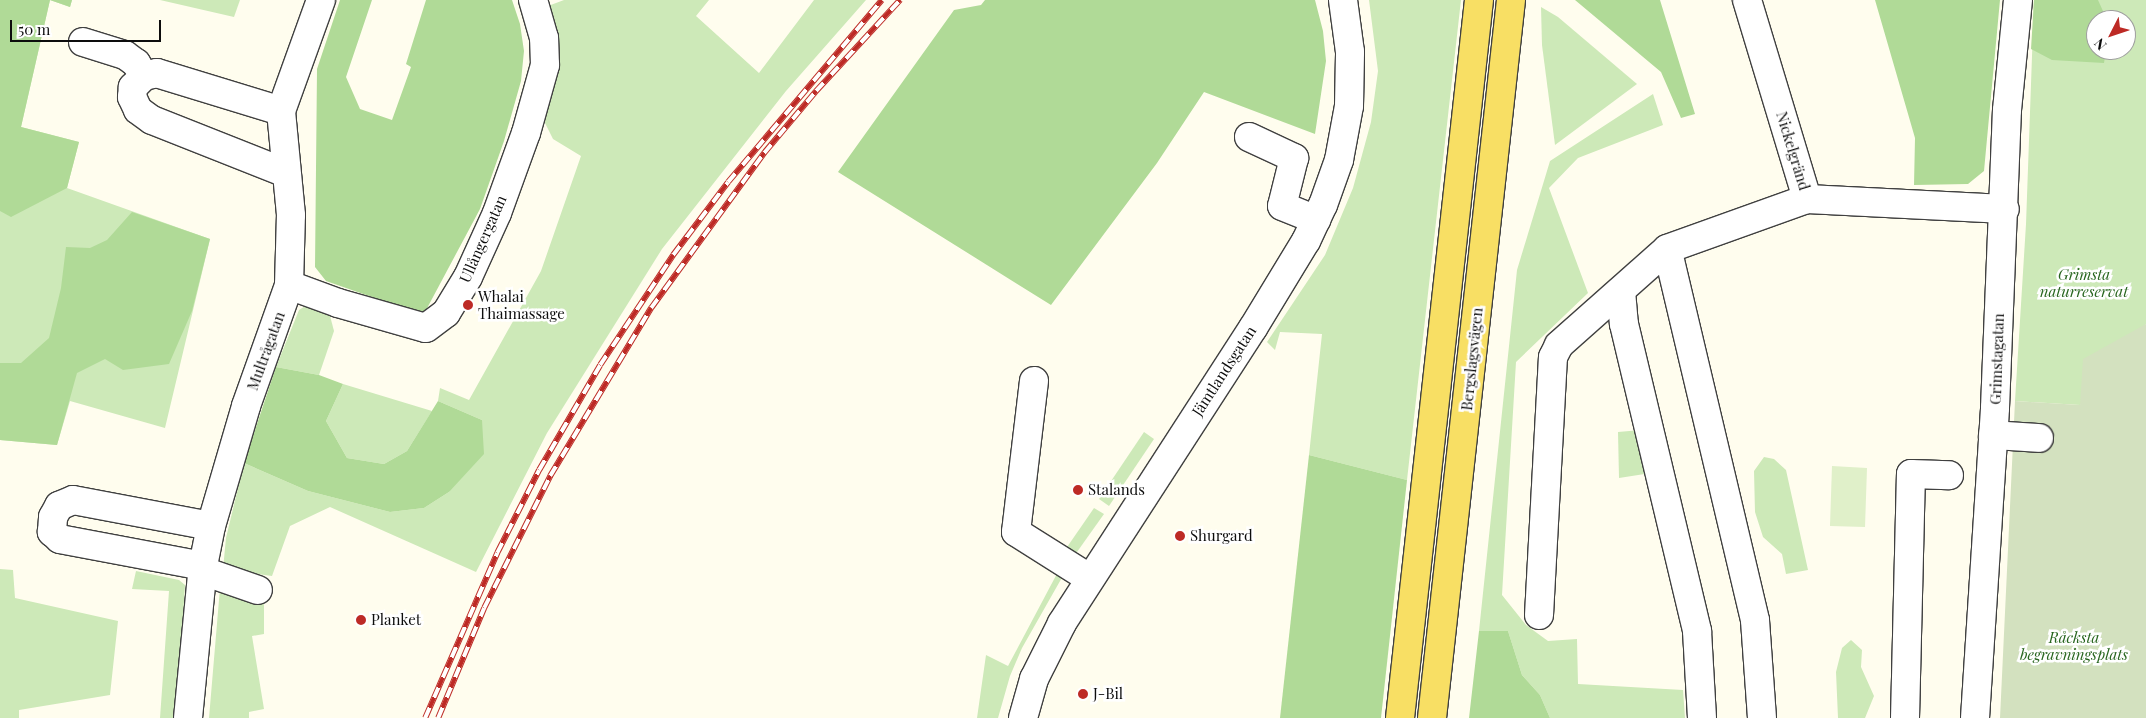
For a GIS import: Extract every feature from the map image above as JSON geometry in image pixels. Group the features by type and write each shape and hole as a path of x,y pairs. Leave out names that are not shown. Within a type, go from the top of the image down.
{"main road":[{"path":"1400,718 1479,0"},
{"name":"Bergslagsvägen","path":"1432,718 1511,0"}],"street":[{"name":"Multrågatan","path":"188,718 203,569 211,526 246,406 289,285 291,215 281,111 321,0"},
{"name":"Ullångergatan","path":"289,285 338,303 426,328 446,313 468,277 497,213 526,133 545,65 544,38 533,0"},
{"name":"Jämtlandsgatan","path":"1023,718 1034,679 1062,623 1253,328 1316,220 1339,160 1348,106 1350,52 1343,0"},
{"name":"Nickelgränd","path":"1747,0 1807,199 2005,209"},
{"name":"Grimstagatan","path":"1975,718 2005,209 2007,110 2018,0"},
{"path":"83,42 125,55 136,63 144,76"},
{"path":"281,111 157,73 144,76 134,87 132,98 138,110 152,120 286,173"},
{"path":"1249,137 1294,158 1282,206 1316,220"},
{"path":"1539,615 1553,357 1559,345 1667,249 1807,199"},
{"path":"1667,249 1755,620 1762,718"},
{"path":"1621,291 1624,324 1697,631 1702,718"},
{"path":"1034,381 1016,532 1090,578"},
{"path":"1993,435 2039,438"},
{"path":"1905,718 1911,474 1949,475"},
{"path":"211,526 73,500 59,506 54,516 52,532 60,539 203,569 258,590"}],"green space":[{"path":"0,0 50,0 21,127 79,142 67,188 210,239 165,428 70,401 57,445 0,440"},
{"path":"0,0 50,0 21,127 79,142 67,188 11,217 0,211"},
{"path":"50,0 72,0 70,7"},
{"path":"50,0 72,0 70,7"},
{"path":"160,0 240,0 234,17"},
{"path":"340,0 372,0 346,77 360,109 392,120 411,67 406,64 426,0 512,0 520,24 524,51 521,81 504,141 480,209 425,312 415,312 326,281 315,267 317,69"},
{"path":"564,0 709,0 696,16 759,73 814,0 866,0 786,91 662,249 547,433 476,572 330,507 290,526 272,576 223,569 226,538 244,463 308,491 390,512 424,508 449,492 482,420 438,401 440,388 469,400 541,271 581,156 553,139 543,119 558,67 558,40 548,6"},
{"path":"985,0 1315,0 1323,31 1326,61 1315,134 1204,92 1157,163 1051,305 838,172 954,10 981,5"},
{"path":"1369,0 1461,0 1407,480 1309,455 1322,334 1280,332 1275,350 1267,342 1325,255 1353,188 1371,122 1378,71"},
{"path":"1575,0 1660,0 1695,114 1681,118 1661,72"},
{"path":"1875,0 2000,0 1984,171 1968,184 1914,185 1915,138"},
{"name":"Grimsta naturreservat","path":"2034,0 2146,0 2146,324 2080,405 2015,401 2026,224"},
{"path":"2034,0 2098,0 2102,10 2086,10 2086,60 2104,60 2104,63 2052,60 2031,49"},
{"path":"1541,7 1558,17 1637,84 1555,145 1542,45"},
{"path":"1653,94 1663,125 1578,158 1549,188 1588,293 1516,362 1502,595 1526,625 1548,641 1577,639 1578,684 1683,690 1685,718 1550,718 1540,695 1522,675 1508,631 1479,631 1517,270 1550,161"},
{"path":"132,212 210,239 192,311 169,364 123,370 105,359 77,373 57,445 0,440 0,363 21,363 49,338 61,288 66,247 90,248 107,240"},
{"path":"307,305 329,312 334,331 319,375 276,367 299,310"},
{"name":"Råcksta begravningsplats","path":"2146,324 2146,718 2000,718 2015,401 2080,405 2083,359"},
{"path":"276,367 319,375 343,384 326,421 347,458 384,464 407,451 438,401 482,420 484,454 449,492 424,508 390,512 308,491 244,463"},
{"path":"343,384 432,411 407,451 384,464 347,458 326,421"},
{"path":"1641,430 1651,473 1619,478 1618,432"},
{"path":"1144,432 1154,439 1109,506 1099,499"},
{"path":"1309,455 1407,480 1381,718 1280,718"},
{"path":"1764,457 1774,459 1786,470 1808,570 1786,574 1782,554 1763,537 1755,512 1754,471"},
{"path":"1832,466 1867,468 1865,527 1830,526"},
{"path":"1094,508 1104,514 1072,559 1063,553"},
{"path":"1060,568 1064,574 1022,648 1010,676 998,718 977,718 986,655 1008,666"},
{"path":"0,569 13,570 15,598 118,621 110,695 19,710 19,718 0,718"},
{"path":"136,571 179,580 185,585 177,718 160,718 169,591 132,589"},
{"path":"220,588 264,600 264,634 252,636 264,709 249,712 249,718 209,718"},
{"path":"1479,631 1508,631 1522,675 1540,695 1550,718 1469,718"},
{"path":"1851,640 1862,650 1861,667 1874,696 1865,718 1838,718 1836,672 1842,648"}],"railway":[{"path":"425,718 497,553 539,470 600,365 673,255 728,182 882,0"},
{"path":"438,718 484,608 550,476 651,308 764,153 816,91 900,0"}],"place":[{"name":"Whalai Thaimassage","path":"468,305"},
{"name":"Stalands","path":"1078,490"},
{"name":"Shurgard","path":"1180,536"},
{"name":"Planket","path":"361,620"},
{"name":"J-Bil","path":"1083,694"}]}
